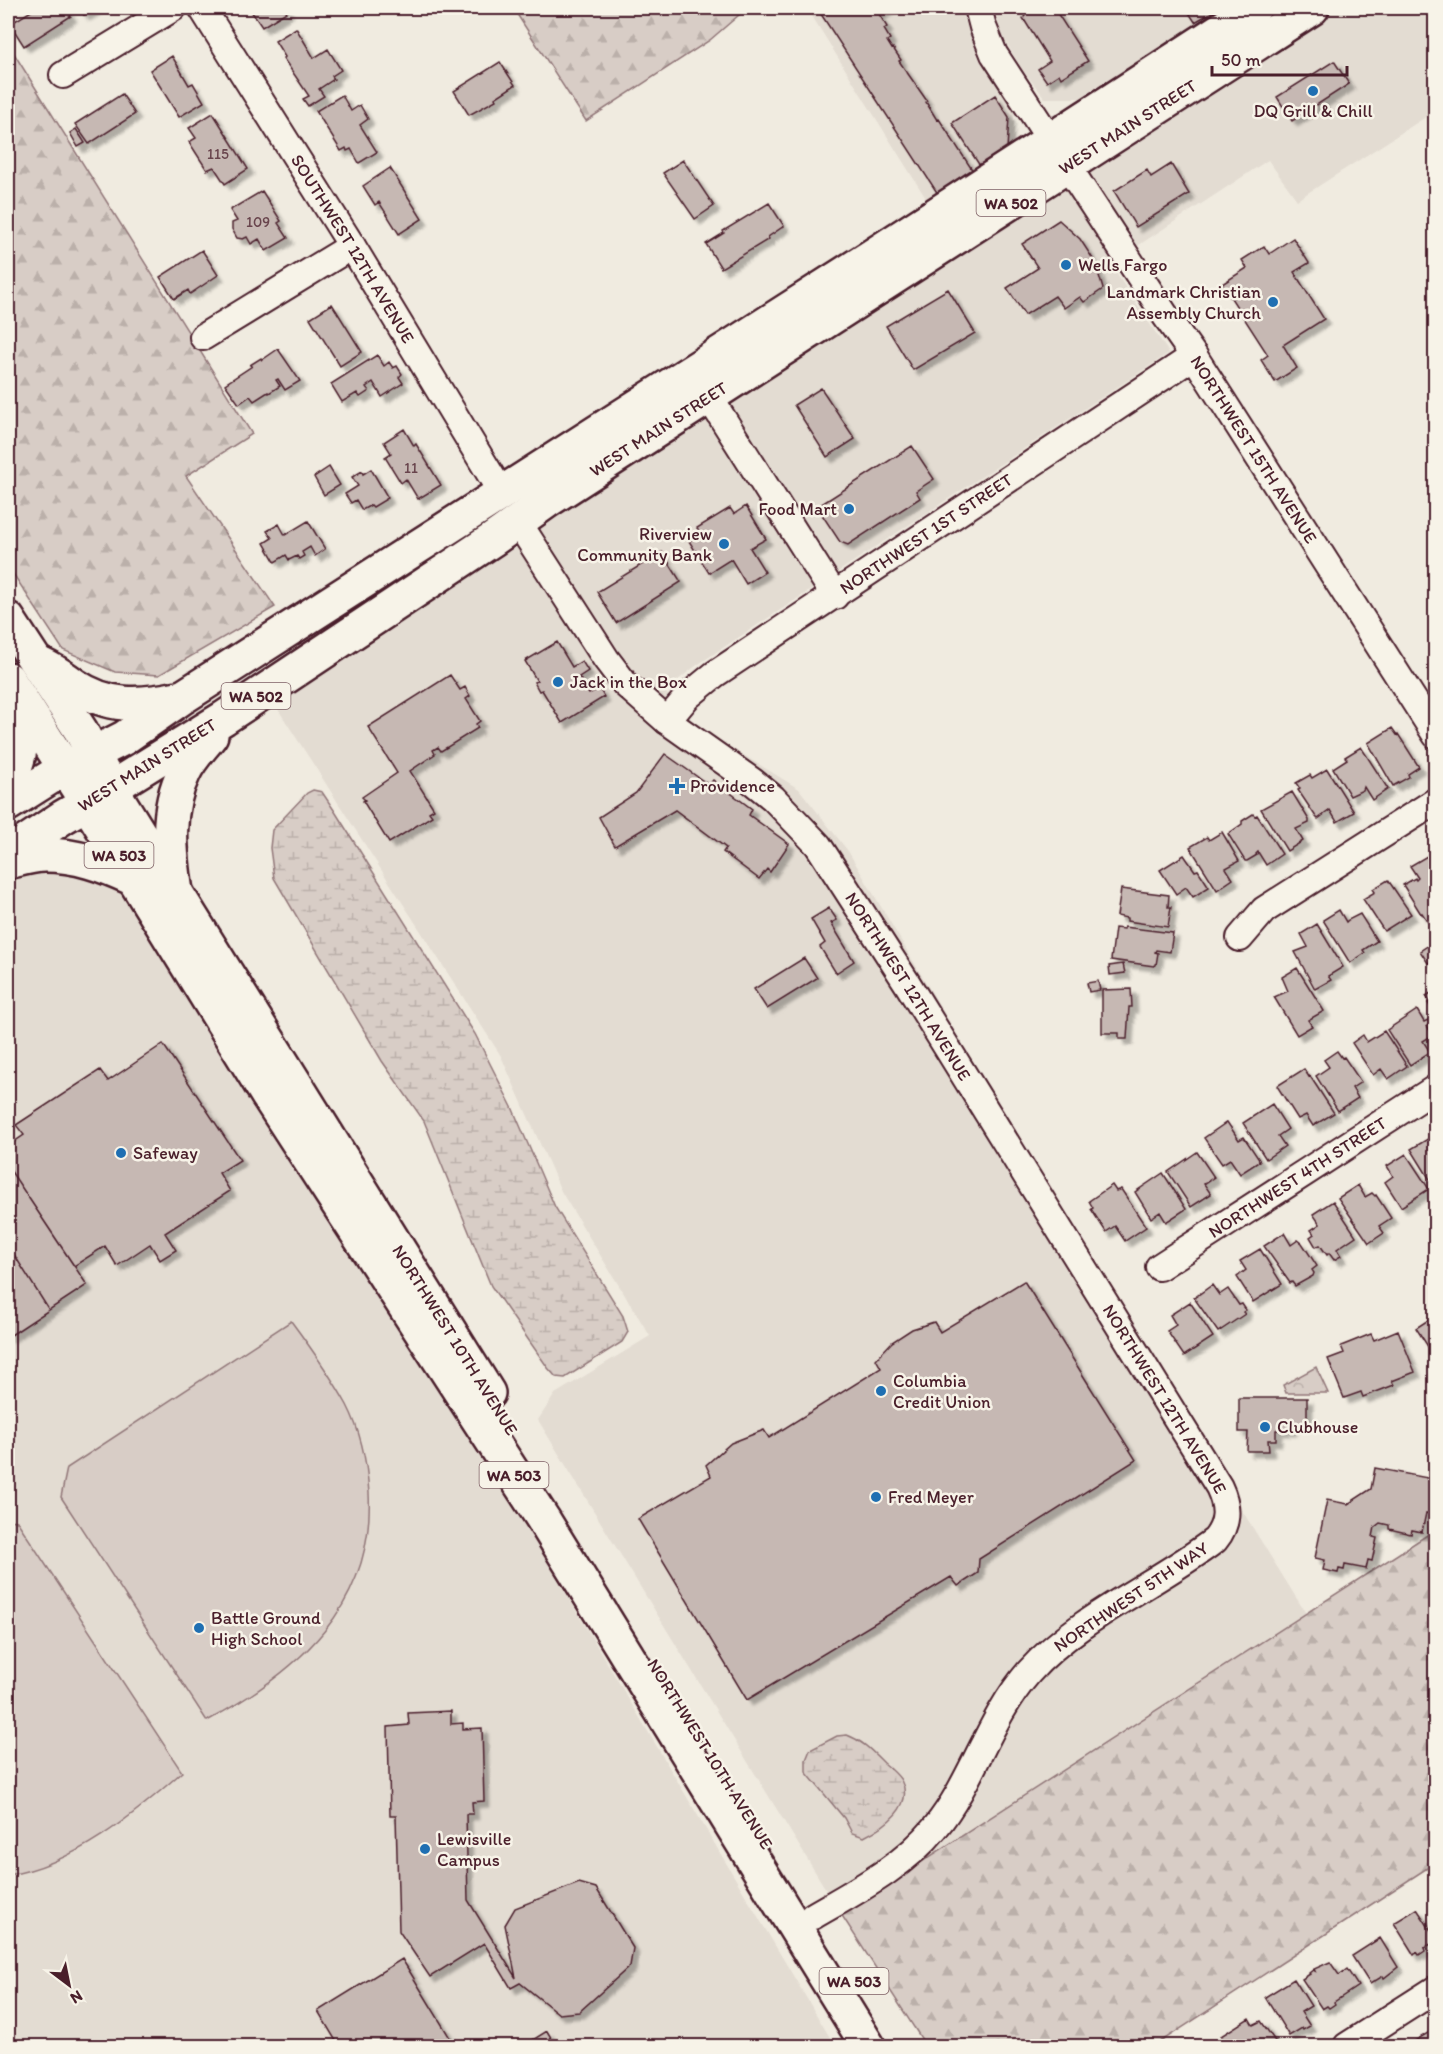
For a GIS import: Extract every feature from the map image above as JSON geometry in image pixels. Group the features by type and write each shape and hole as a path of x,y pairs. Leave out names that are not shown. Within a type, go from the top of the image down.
{"main road":[{"name":"WEST MAIN STREET","path":"8,854 63,817 224,718 548,501 710,397 1060,153 1254,8"},
{"name":"WEST MAIN STREET","path":"8,804 138,729 183,697 501,492 1060,153 1312,8"},
{"name":"WA 503","path":"8,619 19,677 81,731 79,761 99,795"},
{"path":"8,785 17,765 22,739 19,677 59,672 75,685 101,699 128,705 151,704 183,697"},
{"path":"176,892 171,858 173,799 184,771 224,718"},
{"name":"NORTHWEST 10TH AVENUE","path":"99,795 132,878 268,1096 549,1529 868,2046"},
{"name":"NORTHWEST 10TH AVENUE","path":"99,795 176,892 397,1246 780,1869 813,1916 894,2046"},
{"path":"8,862 43,855 73,857 99,863 132,878"}],"street":[{"path":"63,75 173,8"},
{"name":"SOUTHWEST 12TH AVENUE","path":"202,8 352,246 501,492"},
{"name":"NORTHWEST 15TH AVENUE","path":"978,8 994,54 1194,356 1436,735"},
{"path":"203,337 352,246"},
{"name":"NORTHWEST 1ST STREET","path":"667,721 687,697 715,674 1194,356"},
{"path":"710,397 835,596"},
{"name":"NORTHWEST 12TH AVENUE","path":"518,522 606,659 625,684 667,721 759,787 795,819 818,845 901,974 1220,1487 1227,1508"},
{"path":"1240,938 1264,910 1436,801"},
{"name":"NORTHWEST 4TH STREET","path":"1159,1268 1436,1088"},
{"name":"NORTHWEST 5TH WAY","path":"813,1916 874,1881 908,1855 935,1828 957,1795 989,1731 1028,1673 1045,1656 1076,1632 1215,1540 1226,1522 1227,1508"},
{"path":"1347,2046 1436,1989"}],"shaded area":[{"path":"807,8 961,8 978,57 1014,109 1014,145 927,200"},
{"path":"994,8 1221,8 1080,98 1045,98 1021,68 1002,35"},
{"path":"1334,8 1435,8 1435,111 1297,200 1268,160 1110,264 1169,353 697,665 674,683 653,680 701,729 799,789 848,851 1166,1388 1307,1615 841,1914 538,1420 555,1394 650,1336 562,1193 501,1056 272,700"},
{"path":"107,861 534,1540 835,2046 8,2046 8,870"}],"green space":[{"path":"513,8 747,8 710,40 586,121"},
{"path":"8,44 252,434 186,476 275,607 159,675 115,672 63,650 8,566"},
{"path":"313,790 322,792 334,810 475,1034 512,1107 555,1207 623,1316 628,1332 622,1342 565,1378 556,1377 548,1368 491,1286 424,1121 382,1061 274,878 270,848 272,830 307,793"},
{"path":"291,1321 334,1383 356,1426 365,1459 368,1482 367,1533 359,1569 344,1602 324,1631 300,1657 272,1681 207,1721 61,1497 67,1468"},
{"path":"1316,1367 1328,1393 1286,1393 1283,1385"},
{"path":"8,1520 17,1521 182,1772 144,1805 101,1836 56,1861 8,1875"},
{"path":"1435,1530 1435,1863 1154,2046 926,2046 841,1914"},
{"path":"847,1735 867,1747 893,1771 901,1780 904,1790 901,1807 880,1828 864,1837 852,1833 844,1818 806,1772 806,1760 810,1750 837,1736"}],"building":[{"path":"36,8 65,8 71,16 24,46 10,24"},
{"path":"79,8 96,8 84,15"},
{"path":"249,8 286,8 288,11 262,27"},
{"path":"817,8 889,8 879,14 887,27 884,29 890,39 887,41 937,120 939,119 973,171 938,194"},
{"path":"1020,8 1054,8 1088,61 1061,78 1059,74 1047,82 1038,69 1050,61 1023,18 1025,16"},
{"path":"1186,8 1219,8 1195,22"},
{"path":"296,28 314,58 328,49 341,70 332,76 334,79 319,89 324,96 308,106 303,99 309,96 283,58 285,57 275,41"},
{"path":"172,56 189,85 193,83 204,102 179,117 150,70"},
{"name":"DQ Grill & Chill","path":"1334,61 1349,84 1292,121 1277,97"},
{"path":"500,62 515,85 495,98 496,100 469,115 454,91"},
{"path":"122,94 135,114 89,144 75,124"},
{"path":"342,95 351,111 360,105 368,119 360,125 377,152 359,163 351,149 347,151 346,148 341,151 316,111"},
{"path":"995,95 1009,117 1007,149 980,166 952,123"},
{"path":"213,113 248,169 225,184 214,167 207,170 189,142 196,138 189,128"},
{"path":"76,129 85,143 78,147 70,133"},
{"path":"683,160 714,206 695,219 663,173"},
{"path":"1171,164 1189,194 1136,227 1114,191 1147,170 1151,177"},
{"path":"390,168 422,219 399,234 379,202 375,205 363,186"},
{"path":"262,191 281,221 278,223 288,238 266,251 259,239 251,244 247,237 237,238 232,229 232,223 237,221 230,210"},
{"path":"769,203 784,226 768,237 769,239 721,268 706,244"},
{"name":"Wells Fargo","path":"1059,220 1080,239 1095,262 1103,289 1084,302 1080,297 1064,308 1055,296 1025,315 1007,288 1038,268 1022,244"},
{"name":"Landmark Christian Assembly Church","path":"1293,238 1309,263 1294,272 1324,319 1283,345 1297,368 1275,382 1261,360 1268,355 1222,284 1247,268 1242,260 1264,246 1269,254"},
{"path":"202,250 218,275 190,294 188,290 174,299 160,277"},
{"path":"948,289 975,333 913,370 886,326"},
{"path":"332,304 362,352 340,366 310,318"},
{"path":"278,349 300,381 285,390 278,379 276,380 280,386 254,401 250,396 239,404 225,384 252,366 250,365"},
{"path":"377,355 384,366 389,362 393,368 397,366 402,374 399,377 403,383 382,397 373,382 366,387 369,391 360,397 357,393 342,402 331,384"},
{"path":"821,388 855,439 827,457 794,405"},
{"path":"404,429 441,485 418,499 406,479 401,483 385,457 391,453 384,442"},
{"path":"912,446 934,479 916,491 920,498 848,545 840,542 817,507"},
{"path":"329,467 340,485 324,495 314,477"},
{"path":"371,469 388,498 373,507 371,505 362,510 356,500 351,503 345,494 358,486 352,477"},
{"name":"Riverview Community Bank","path":"746,506 766,539 750,548 765,572 746,584 731,559 709,573 689,541 700,534 697,528 730,508 734,514"},
{"path":"308,521 325,549 315,556 310,547 302,552 304,556 299,559 297,556 289,560 286,555 275,562 264,543 272,538 267,531 279,524 285,535"},
{"path":"662,552 681,582 616,623 597,592"},
{"name":"Jack in the Box","path":"557,642 572,667 582,661 588,671 579,677 589,694 599,688 604,697 562,723 542,690 539,691 534,682 537,681 525,661"},
{"path":"450,675 460,690 465,687 470,696 466,699 480,721 476,724 478,728 441,751 438,747 433,750 435,754 410,771 434,809 429,812 432,816 389,843 362,797 397,773 368,727"},
{"path":"1392,728 1419,767 1408,774 1409,777 1393,786 1368,743"},
{"path":"1361,747 1388,789 1372,800 1364,787 1363,790 1350,796 1333,768"},
{"path":"665,754 709,785 713,780 752,809 749,815 789,844 770,872 767,869 759,879 723,852 726,848 675,810 615,846 599,817 636,793"},
{"path":"1327,769 1354,812 1337,822 1330,810 1318,819 1298,790 1300,789 1296,783 1310,775 1312,778"},
{"path":"1292,792 1309,823 1296,829 1303,841 1287,851 1261,809"},
{"path":"1253,814 1257,815 1282,854 1266,865 1258,852 1257,855 1245,861 1228,834"},
{"path":"1222,832 1239,861 1226,868 1233,879 1217,890 1190,847 1207,837 1209,840"},
{"path":"1184,855 1209,887 1193,897 1186,887 1176,894 1160,870"},
{"path":"1427,856 1436,870 1436,918 1428,922 1403,885 1418,878 1410,866"},
{"path":"1388,880 1411,914 1384,931 1363,899 1375,892 1373,889"},
{"path":"1121,889 1169,895 1168,907 1171,907 1168,927 1127,921 1127,918 1117,916"},
{"path":"829,908 837,920 831,923 854,961 836,973 820,947 825,943 811,919"},
{"path":"1339,910 1346,922 1360,914 1377,941 1363,950 1365,953 1350,963 1323,920"},
{"path":"1317,924 1343,967 1328,976 1331,980 1315,989 1295,952 1308,947 1301,934"},
{"path":"1124,927 1173,933 1170,952 1156,950 1155,952 1158,953 1154,966 1111,960 1115,928 1124,929"},
{"path":"1429,945 1436,954 1436,959 1428,963 1420,951"},
{"path":"804,958 817,978 767,1009 754,989"},
{"path":"1123,964 1125,973 1110,975 1109,966"},
{"path":"1297,968 1324,1011 1308,1020 1312,1026 1297,1035 1274,997 1288,991 1282,977"},
{"path":"1098,981 1100,990 1089,992 1087,983"},
{"path":"1131,989 1132,1007 1129,1007 1127,1039 1119,1039 1119,1033 1102,1033 1102,990"},
{"path":"1434,991 1436,993 1436,1016 1426,996"},
{"path":"1417,1010 1424,1022 1428,1020 1431,1024 1427,1026 1433,1035 1423,1041 1430,1052 1410,1065 1387,1030"},
{"path":"1384,1031 1407,1066 1388,1079 1381,1069 1373,1075 1352,1043 1363,1035 1367,1042"},
{"name":"Safeway","path":"163,1044 240,1160 219,1173 230,1191 165,1233 176,1250 160,1260 150,1244 117,1266 105,1246 74,1266 8,1167 8,1146 24,1135 16,1125 100,1070 108,1081"},
{"path":"1337,1051 1342,1058 1344,1057 1361,1082 1352,1088 1358,1098 1338,1111 1316,1076 1329,1067 1324,1060"},
{"path":"1304,1069 1334,1113 1313,1126 1306,1115 1298,1119 1277,1086"},
{"path":"1272,1104 1288,1129 1278,1136 1285,1146 1266,1159 1243,1123"},
{"path":"1227,1122 1239,1140 1244,1137 1260,1161 1240,1174 1230,1159 1222,1164 1204,1138"},
{"path":"1431,1137 1436,1144 1436,1184 1434,1186 1411,1149"},
{"path":"1197,1152 1214,1177 1204,1184 1211,1194 1191,1207 1168,1172"},
{"path":"1406,1154 1429,1189 1401,1207 1385,1182 1393,1176 1387,1166"},
{"path":"8,1167 87,1285 49,1310 8,1245"},
{"path":"1163,1173 1186,1209 1166,1222 1160,1212 1151,1218 1135,1192"},
{"path":"1112,1185 1116,1191 1121,1189 1146,1227 1125,1241 1115,1226 1106,1232 1091,1209 1093,1208 1089,1201"},
{"path":"1358,1185 1365,1197 1372,1193 1376,1195 1391,1218 1379,1226 1384,1233 1369,1243 1338,1198"},
{"path":"1333,1201 1356,1236 1337,1249 1341,1256 1334,1260 1320,1245 1316,1247 1310,1237 1314,1234 1311,1230 1320,1224 1313,1214"},
{"path":"1284,1233 1291,1245 1298,1240 1302,1243 1317,1266 1312,1270 1313,1276 1295,1286 1292,1282 1290,1283 1264,1246"},
{"path":"8,1245 49,1310 8,1337"},
{"path":"1260,1249 1282,1284 1253,1302 1237,1277 1246,1270 1240,1261"},
{"name":"Fred Meyer","path":"1024,1281 1136,1460 979,1559 978,1573 958,1586 951,1577 747,1700 638,1519 711,1476 706,1465 731,1443 764,1430 769,1438 881,1368 876,1359 892,1342 912,1329 934,1322 940,1332"},
{"path":"1212,1285 1219,1295 1228,1289 1239,1305 1242,1304 1246,1310 1243,1312 1245,1314 1218,1332 1194,1298"},
{"path":"1190,1302 1213,1337 1184,1356 1167,1331 1176,1325 1170,1315"},
{"path":"1436,1315 1436,1359 1416,1328"},
{"path":"1398,1330 1415,1372 1392,1381 1394,1385 1363,1397 1361,1392 1344,1398 1328,1359 1344,1353 1341,1346 1371,1334 1374,1340"},
{"name":"Clubhouse","path":"1239,1398 1307,1398 1307,1424 1291,1424 1291,1430 1276,1430 1276,1440 1268,1440 1269,1451 1247,1451 1248,1432 1239,1432"},
{"path":"1375,1468 1433,1479 1431,1493 1436,1494 1436,1508 1432,1507 1431,1514 1426,1513 1422,1532 1412,1530 1411,1534 1389,1529 1389,1525 1380,1523 1375,1527 1373,1537 1377,1538 1372,1561 1368,1560 1366,1569 1345,1565 1344,1570 1339,1569 1338,1573 1323,1570 1325,1560 1315,1558 1327,1500 1348,1504 1371,1489"},
{"path":"451,1711 451,1724 463,1723 463,1729 482,1728 484,1801 472,1802 473,1814 466,1814 468,1900 516,1978 505,1925 515,1908 579,1883 596,1888 633,1948 630,1966 579,2012 559,2014 520,1983 511,1988 484,1943 430,1977 399,1931 396,1816 390,1816 388,1727 409,1725 408,1713"},
{"path":"1436,1886 1436,1898 1430,1889"},
{"path":"1417,1909 1436,1941 1424,1948 1425,1951 1419,1955 1417,1952 1414,1955 1394,1923"},
{"path":"1380,1938 1398,1967 1384,1978 1383,1976 1370,1984 1352,1956"},
{"path":"402,1959 455,2046 339,2046 318,2011"},
{"path":"1330,1962 1339,1975 1347,1969 1358,1986 1329,2008 1327,2006 1322,2009 1302,1979 1313,1970 1315,1971 1314,1969"},
{"path":"1294,1979 1311,2006 1301,2012 1310,2026 1289,2036 1265,1997"},
{"path":"1249,2018 1253,2025 1261,2021 1277,2044 1227,2046 1221,2036"},
{"path":"1436,2028 1436,2046 1416,2046 1413,2042"},
{"path":"547,2031 556,2046 523,2046"}],"place":[{"name":"DQ Grill & Chill","path":"1313,91"},
{"name":"Wells Fargo","path":"1066,265"},
{"name":"Landmark Christian Assembly Church","path":"1273,302"},
{"name":"Food Mart","path":"849,509"},
{"name":"Riverview Community Bank","path":"724,544"},
{"name":"Jack in the Box","path":"558,682"},
{"name":"Providence","path":"677,786"},
{"name":"Safeway","path":"121,1153"},
{"name":"Columbia Credit Union","path":"881,1391"},
{"name":"Clubhouse","path":"1265,1427"},
{"name":"Fred Meyer","path":"876,1497"},
{"name":"Battle Ground High School","path":"199,1628"},
{"name":"Lewisville Campus","path":"425,1849"}]}
